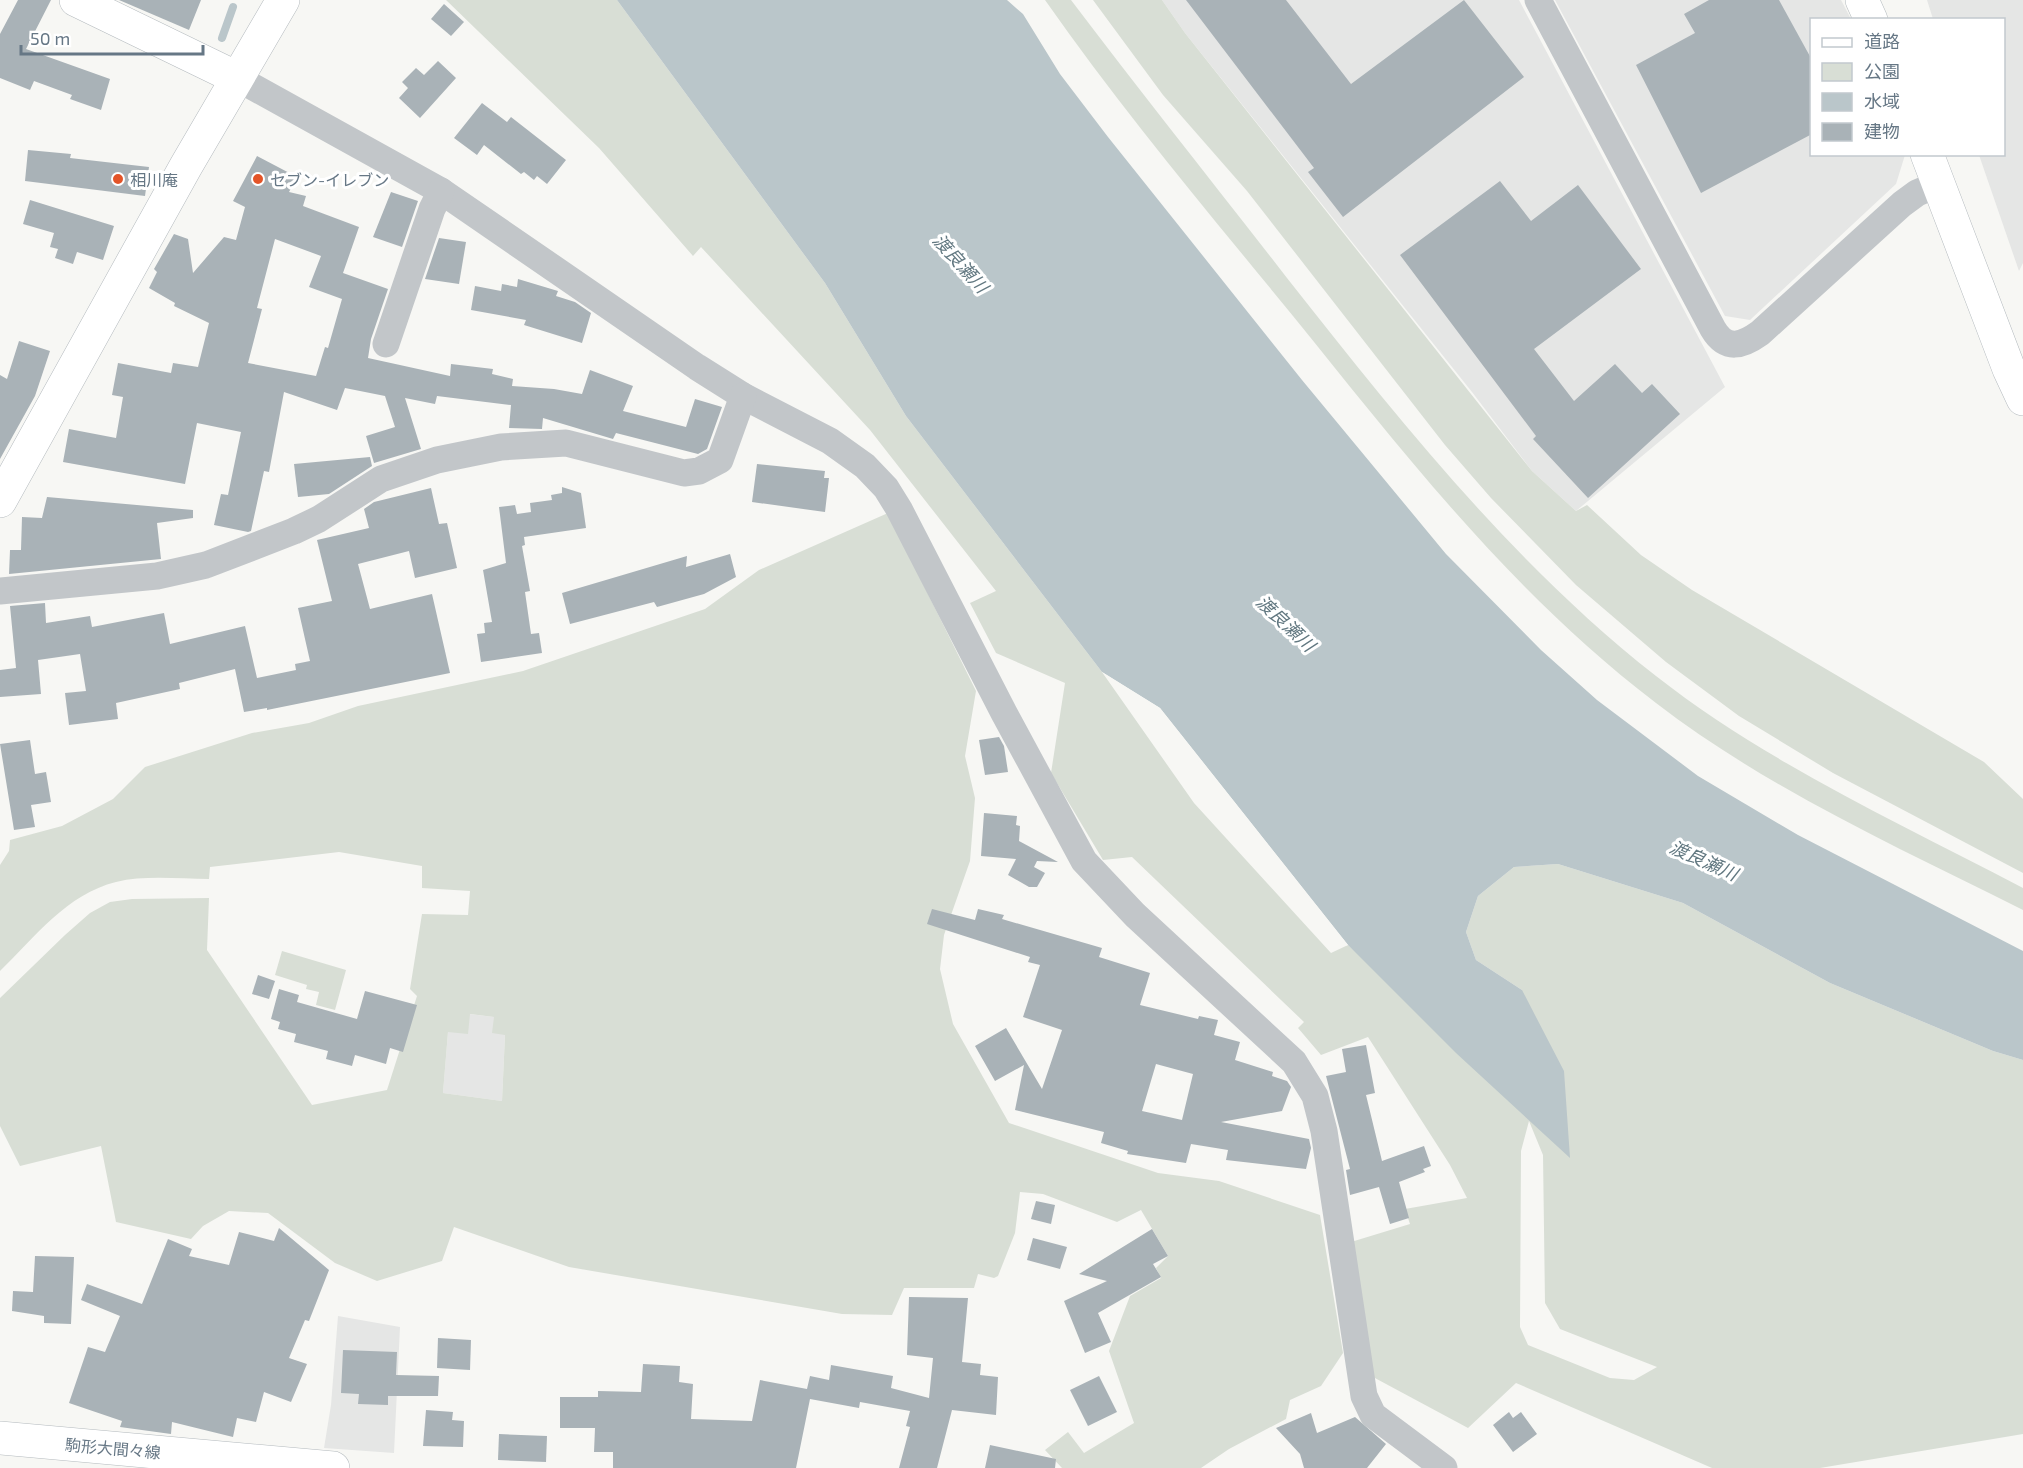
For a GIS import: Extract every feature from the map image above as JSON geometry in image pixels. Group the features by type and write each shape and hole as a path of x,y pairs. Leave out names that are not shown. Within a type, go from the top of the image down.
{"street":[{"path":"76,0 237,78 441,191 697,367 743,396 849,453 886,488 1009,724 1087,866 1135,915 1280,1048 1304,1076 1315,1096 1324,1131 1364,1396 1373,1415 1394,1433 1444,1468"},
{"path":"0,501 283,0"},
{"path":"1538,0 1713,329 1719,339 1727,345 1743,344 1760,333 1917,193 1933,169"},
{"path":"1862,0 1871,18"},
{"path":"1933,169 2009,369 2023,399"},
{"path":"386,344 432,209 441,191"},
{"path":"0,591 157,576 206,565 319,519 381,479 437,460 501,447 566,443 691,474 720,460 743,396"},
{"name":"駒形大間々線","path":"0,1438 333,1468"}],"shaded area":[{"path":"1162,0 1519,0 1725,387 1576,511 1532,471 1472,392 1185,33"},
{"path":"1555,0 1841,0 1850,18 1810,18 1810,156 1905,156 1896,184 1750,320 1725,316"},
{"path":"1927,0 2023,0 2023,263 2019,271 1979,156 2005,156 2005,18 1933,18"},
{"path":"469,1014 494,1017 505,1034 502,1101 443,1093 448,1032"},
{"path":"338,1316 400,1327 394,1453 324,1448 331,1405"}],"green space":[{"path":"446,0 617,0 825,283 906,416 1102,672 1194,803 1331,953 1348,945 1380,974 1522,990 1476,960 1466,932 1478,896 1514,867 1558,864 1683,903 1830,983 1993,1051 2023,1060 2023,1434 1820,1468 1712,1468 1516,1383 1468,1428 1373,1377 1351,1242 1410,1224 1405,1209 1467,1198 1450,1165 1368,1037 1321,1055 1298,1028 1304,1022 1132,857 1103,860 1051,773 1065,683 996,653 970,603 996,591 870,430 701,247 693,256 599,148","holes":["1529,1121 1543,1155 1545,1303 1560,1329 1657,1367 1634,1380 1610,1378 1528,1345 1520,1327 1521,1151"]},
{"path":"1045,0 1071,0 1287,278 1415,437 1506,538 1554,587 1656,676 1743,737 1835,790 2023,888 2023,910 1834,815 1743,763 1656,703 1553,615 1462,520 1420,471 1166,160"},
{"path":"1093,0 1162,0 1185,33 1532,471 1576,511 1587,505 1641,555 1692,590 1984,762 2023,799 2023,873 1833,773 1739,716 1666,662 1576,585 1491,498 1445,445 1247,191 1163,95"},
{"path":"888,513 976,691 965,756 975,798 970,861 944,935 940,969 953,1024 1009,1123 1158,1173 1219,1181 1320,1215 1343,1353 1321,1386 1290,1400 1286,1419 1229,1449 1201,1468 1062,1468 1045,1450 1068,1432 1084,1453 1134,1423 1109,1351 1130,1296 1161,1278 1156,1268 1168,1256 1141,1210 1117,1222 1043,1194 1020,1192 1015,1233 998,1276 994,1278 978,1274 974,1288 904,1288 892,1315 842,1314 569,1267 454,1227 442,1261 377,1281 335,1263 268,1213 229,1211 203,1226 191,1239 116,1222 101,1146 20,1166 0,1126 0,998 90,913 110,902 132,899 209,898 207,950 312,1105 387,1090 417,996 410,989 422,914 468,915 470,891 422,888 422,866 339,852 210,867 209,879 127,880 98,888 67,906 0,971 0,865 9,851 10,840 62,826 113,799 145,767 252,733 309,723 358,706 523,671 705,609 759,570","holes":["470,1014 494,1017 492,1033 505,1035 502,1101 443,1093 448,1032 468,1034"]},
{"path":"282,951 346,970 335,1010 316,1005 319,992 306,989 307,985 275,975"}],"water":[{"name":"渡良瀬川","path":"617,0 1007,0 1023,14 1060,74 1108,137 1302,380 1446,554 1541,650 1597,700 1698,776 1798,835 2023,951 2023,1060 1993,1051 1830,983 1683,903 1558,864 1514,867 1478,896 1466,932 1476,960 1522,990 1564,1071 1570,1158 1456,1053 1348,945 1160,708 1102,672 906,416 825,283"}],"pier":[{"path":"1102,672 1160,708 1348,945 1345,946 1158,710 1107,678"}],"building":[{"path":"18,0 51,0 26,49 110,79 101,110 70,99 72,95 34,81 30,90 0,78 0,34"},
{"path":"119,0 201,0 189,30"},
{"path":"1186,0 1286,0 1351,84 1464,0 1524,77 1343,217 1308,172 1314,168"},
{"path":"1709,0 1779,0 1810,56 1810,135 1701,193 1636,65 1695,33 1684,14"},
{"path":"444,4 464,22 451,36 431,19"},
{"path":"438,61 456,78 420,118 399,98 408,88 402,82 416,68 424,75"},
{"path":"482,103 507,122 511,117 566,160 547,184 537,176 534,180 524,172 521,174 484,145 477,155 454,138"},
{"path":"28,150 71,154 70,158 149,167 145,196 25,181"},
{"path":"257,156 297,177 289,192 306,196 303,206 359,227 343,273 388,289 371,339 368,358 450,376 451,364 493,369 492,374 513,379 512,386 582,394 590,370 633,386 623,411 686,427 695,399 722,407 707,449 698,454 616,433 613,439 543,418 542,429 509,428 511,405 437,396 435,404 405,398 421,449 374,463 366,436 395,427 385,396 345,388 337,410 284,392 269,472 264,471 251,531 248,532 214,525 221,494 228,495 241,432 197,423 185,484 63,462 69,429 116,438 123,397 112,395 118,363 171,373 173,363 198,367 209,323 174,306 175,303 149,288 157,272 154,269 174,234 188,239 193,273 224,237 236,240 245,207 233,201","holes":["275,239 321,256 309,287 342,299 328,348 325,347 316,376 248,363 262,309 257,308"]},
{"path":"1500,181 1531,221 1578,185 1641,269 1534,349 1574,401 1615,364 1642,393 1652,384 1680,414 1588,498 1533,439 1536,436 1400,255"},
{"path":"391,192 418,201 402,247 373,237"},
{"path":"30,200 114,226 103,260 77,252 73,264 55,258 58,249 50,247 54,233 23,224"},
{"path":"439,238 466,242 459,284 425,279"},
{"path":"518,279 558,291 556,296 575,302 591,313 582,343 524,325 526,320 471,310 475,286 501,291 502,284 517,287"},
{"path":"19,341 50,351 35,396 0,459 0,375 7,379"},
{"path":"370,457 372,466 329,494 298,497 294,464"},
{"path":"757,464 825,471 824,478 829,478 825,512 752,502"},
{"path":"562,487 581,493 586,528 524,537 525,545 522,546 530,591 525,592 531,634 539,633 542,653 481,662 477,634 485,633 484,623 492,622 483,570 506,563 499,507 515,505 517,514 531,512 530,503 552,500 551,495 562,493"},
{"path":"431,488 439,524 447,523 457,568 415,578 409,551 358,564 370,609 432,594 450,673 267,710 267,708 244,712 235,669 179,683 180,689 116,703 118,719 69,725 65,693 86,691 80,654 38,660 41,694 0,697 0,670 16,668 10,606 45,603 46,623 90,616 92,627 164,613 170,644 245,626 257,678 296,670 295,664 310,661 298,608 332,601 317,540 369,528 364,509 374,502"},
{"path":"47,497 193,510 193,518 157,523 161,559 9,574 10,550 21,550 22,517 42,518"},
{"path":"730,554 736,577 704,594 657,607 654,602 570,624 562,593 687,556 686,567"},
{"path":"999,737 1004,746 1008,772 985,775 979,740"},
{"path":"30,740 35,774 46,772 51,802 31,805 35,827 14,830 0,744"},
{"path":"984,813 1017,816 1016,825 1020,826 1019,841 1058,862 1037,861 1034,867 1045,873 1037,887 1029,887 1008,875 1016,859 981,856"},
{"path":"932,909 975,920 978,909 1004,915 1002,919 1102,948 1099,957 1150,973 1140,1005 1198,1019 1199,1016 1218,1020 1214,1035 1240,1042 1235,1060 1273,1072 1272,1076 1287,1081 1291,1087 1282,1111 1221,1122 1309,1139 1311,1148 1306,1169 1226,1160 1228,1150 1191,1144 1186,1163 1127,1154 1128,1151 1101,1143 1104,1132 1015,1110 1024,1065 995,1081 975,1046 1006,1028 1042,1089 1062,1030 1023,1017 1040,965 1028,962 1030,957 927,924","holes":["1156,1064 1193,1074 1182,1120 1142,1111"]},
{"path":"258,975 275,981 269,999 252,994"},
{"path":"279,989 299,995 297,1002 357,1019 365,991 417,1005 403,1052 390,1048 386,1064 355,1055 352,1066 326,1059 328,1051 294,1042 296,1034 278,1029 280,1022 271,1019"},
{"path":"1366,1045 1375,1093 1366,1095 1382,1161 1424,1146 1431,1166 1423,1169 1425,1172 1399,1182 1409,1218 1390,1224 1379,1187 1350,1195 1346,1170 1350,1169 1326,1076 1346,1072 1342,1049"},
{"path":"1036,1201 1055,1205 1051,1224 1031,1219"},
{"path":"279,1228 329,1270 309,1321 305,1320 289,1358 307,1364 291,1402 264,1392 256,1422 237,1418 233,1437 172,1422 171,1434 120,1427 122,1421 69,1403 88,1347 105,1352 120,1316 81,1300 87,1284 142,1304 168,1239 192,1249 189,1256 229,1265 239,1232 274,1241"},
{"path":"1152,1229 1168,1256 1153,1264 1161,1277 1098,1313 1111,1342 1085,1353 1064,1301 1107,1281 1079,1274"},
{"path":"1033,1238 1067,1247 1060,1269 1027,1260"},
{"path":"35,1256 74,1257 71,1324 44,1323 44,1316 12,1311 13,1291 33,1292"},
{"path":"909,1297 968,1298 962,1362 981,1364 980,1375 998,1377 996,1415 952,1410 937,1468 899,1468 910,1427 906,1426 910,1411 860,1402 859,1408 810,1399 796,1468 613,1468 613,1452 594,1452 595,1428 560,1428 560,1397 598,1397 598,1391 641,1392 643,1364 680,1366 679,1382 693,1384 691,1419 752,1421 760,1380 807,1389 810,1376 829,1380 831,1365 893,1376 891,1388 929,1398 933,1358 907,1355"},
{"path":"438,1338 471,1340 470,1370 437,1368"},
{"path":"343,1350 397,1352 396,1375 439,1376 438,1396 388,1396 388,1405 358,1404 359,1394 341,1393"},
{"path":"1099,1376 1117,1412 1088,1426 1070,1390"},
{"path":"426,1410 453,1412 452,1420 464,1421 463,1447 423,1446"},
{"path":"1509,1412 1513,1418 1521,1412 1537,1434 1513,1452 1493,1425"},
{"path":"1311,1413 1317,1433 1355,1417 1386,1444 1367,1468 1304,1468 1300,1454 1276,1428"},
{"path":"499,1434 547,1436 546,1462 498,1460"},
{"path":"990,1445 1056,1459 1055,1468 985,1468"}],"waterway":[{"path":"222,38 233,7"}],"place":[{"name":"相川庵","path":"118,179"},
{"name":"セブン-イレブン","path":"258,179"}]}
